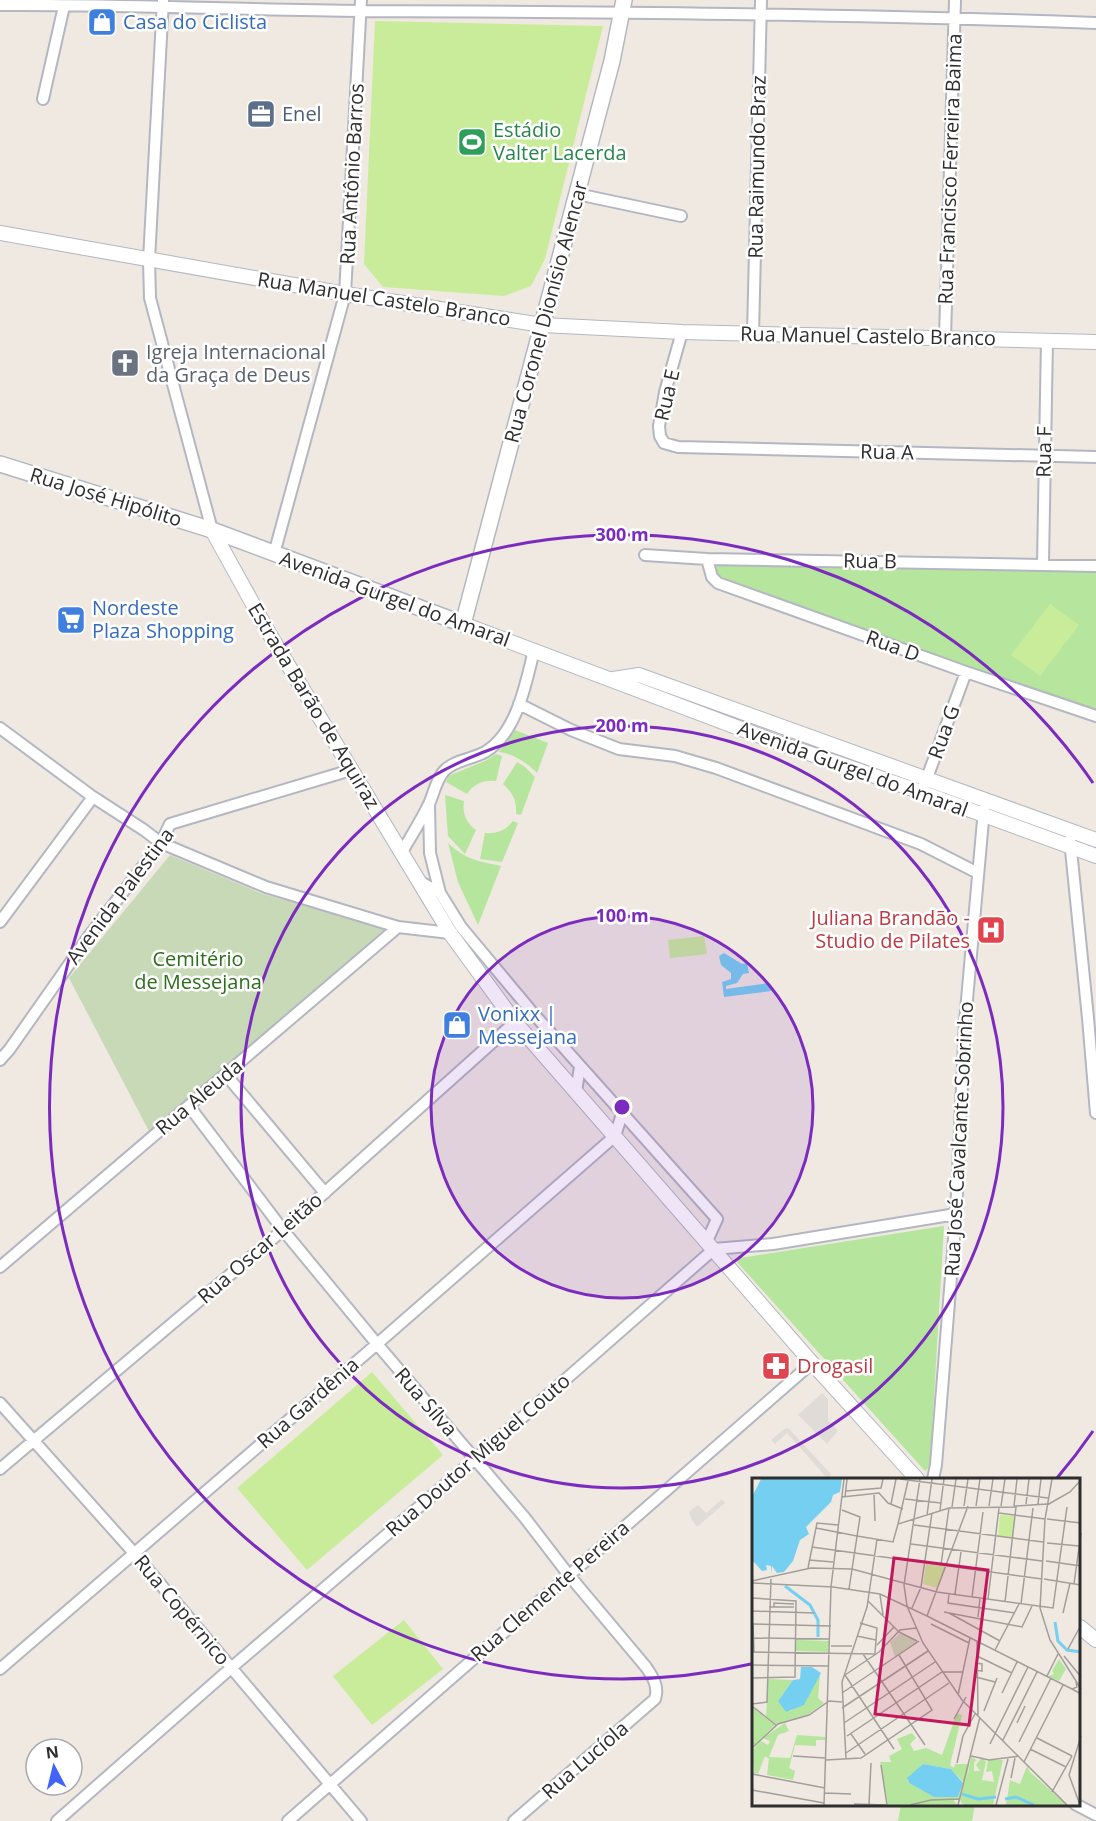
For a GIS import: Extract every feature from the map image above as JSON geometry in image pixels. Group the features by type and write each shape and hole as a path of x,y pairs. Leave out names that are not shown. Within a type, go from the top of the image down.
{"main road":[{"name":"Rua Coronel Dionísio Alencar","path":"463,624 612,61 623,6"},
{"name":"Rua José Hipólito","path":"0,464 212,530"},
{"name":"Avenida Gurgel do Amaral","path":"212,530 463,624"}],"street":[{"name":"Rua Raimundo Braz","path":"753,333 760,0"},
{"name":"Rua Francisco Ferreira Baima","path":"945,337 955,0"},
{"path":"163,3 149,260 150,298 212,530"},
{"path":"0,4 623,6 761,14 955,17 1096,23"},
{"name":"Rua Antônio Barros","path":"274,554 345,294 361,5"},
{"path":"43,99 64,6"},
{"path":"577,194 681,216"},
{"name":"Rua Manuel Castelo Branco","path":"0,233 345,294 542,325 682,332 1096,342"},
{"name":"Rua E","path":"678,447 664,443 658,426 682,332"},
{"name":"Rua F","path":"1043,564 1047,340"},
{"name":"Rua A","path":"678,447 1096,457"},
{"name":"Estrada Barão de Aquiraz","path":"212,530 270,635 464,954 515,1022 812,1363 916,1478"},
{"name":"Rua B","path":"645,555 707,559 1096,566"},
{"name":"Rua D","path":"707,559 712,577 718,583 1096,716"},
{"name":"Avenida Gurgel do Amaral","path":"463,624 776,742 1096,856"},
{"path":"402,852 445,770 496,744 509,725 519,704 534,650"},
{"name":"Rua G","path":"921,792 966,672"},
{"name":"Avenida Gurgel do Amaral","path":"611,679 639,675 1096,840"},
{"path":"519,704 571,730 620,749 675,756 716,768 921,844 978,873"},
{"path":"0,728 93,797 161,843 266,887 398,927 450,933"},
{"name":"Avenida Palestina","path":"0,1060 89,936 161,843 170,824 351,770"},
{"path":"0,922 93,797"},
{"name":"Rua José Cavalcante Sobrinho","path":"933,1478 956,1214 965,1015 985,800"},
{"path":"429,804 430,852 440,893"},
{"path":"1070,831 1092,1019 1096,1113"},
{"name":"Estrada Barão de Aquiraz","path":"418,880 440,893 461,927 532,1012 717,1219 711,1245"},
{"name":"Rua Aleuda","path":"0,1267 398,927"},
{"path":"464,954 483,953"},
{"name":"Rua Oscar Leitão","path":"0,1469 283,1230 515,1022 532,1012"},
{"path":"576,1091 580,1067"},
{"path":"232,1082 325,1193"},
{"name":"Rua Sílva","path":"189,1106 283,1230 525,1518 568,1575 646,1667 655,1682 657,1692 655,1699"},
{"path":"615,1136 622,1114"},
{"name":"Rua Gardênia","path":"0,1669 615,1136"},
{"path":"711,1245 773,1244 956,1214"},
{"name":"Rua Doutor Miguel Couto","path":"57,1821 475,1459 711,1245"},
{"name":"Rua Clemente Pereira","path":"288,1821 812,1363"},
{"name":"Rua Copérnico","path":"0,1403 134,1553 362,1821"},
{"path":"1081,1628 1096,1640"},
{"name":"Rua Lucíola","path":"514,1821 655,1699"},
{"path":"1079,1806 1096,1815 1093,1821"}],"green space":[{"name":"Estádio Valter Lacerda","path":"375,21 603,26 545,259 531,286 504,296 383,287 364,264"},
{"path":"708,560 1096,568 1096,715 718,582"},
{"path":"1050,604 1079,625 1040,676 1011,655"},
{"path":"515,730 548,743 537,773 520,759 499,752"},
{"path":"496,754 502,756 496,781 479,783 467,794 446,782 449,776"},
{"path":"517,762 535,777 521,815 516,814 514,798 503,784"},
{"path":"445,795 464,801 466,817 476,830 465,854 448,836"},
{"path":"513,821 518,823 502,862 480,859 485,833 501,831"},
{"path":"448,843 467,856 501,866 478,925 458,882"},
{"name":"Cemitério de Messejana","path":"170,855 263,894 398,931 151,1135 69,978"},
{"path":"704,936 707,954 670,958 668,940"},
{"path":"944,1226 930,1466 925,1471 737,1262 740,1258"},
{"path":"372,1372 443,1455 307,1570 237,1488"},
{"path":"404,1620 443,1669 372,1725 333,1676"},
{"path":"901,1806 975,1806 972,1821 898,1821"}],"shaded area":[{"path":"822,1393 828,1399 828,1420 838,1431 827,1444 798,1415"},
{"path":"788,1428 831,1474 829,1478 787,1433 775,1444 771,1440"},
{"path":"722,1499 725,1503 697,1527 689,1512 698,1505 706,1513"}],"water":[{"path":"724,953 742,964 747,963 749,973 743,974 737,983 726,986 726,989 769,983 771,991 724,997 722,982 731,979 731,973 721,965 719,956"}],"place":[{"name":"Casa do Ciclista","path":"102,22"},
{"name":"Enel","path":"261,114"},
{"name":"Estádio Valter Lacerda","path":"472,142"},
{"name":"Igreja Internacional da Graça de Deus","path":"125,363"},
{"name":"Nordeste Plaza Shopping","path":"71,620"},
{"name":"Juliana Brandão - Studio de Pilates","path":"991,930"},
{"name":"Vonixx | Messejana","path":"457,1025"},
{"name":"Drogasil","path":"776,1366"}]}
